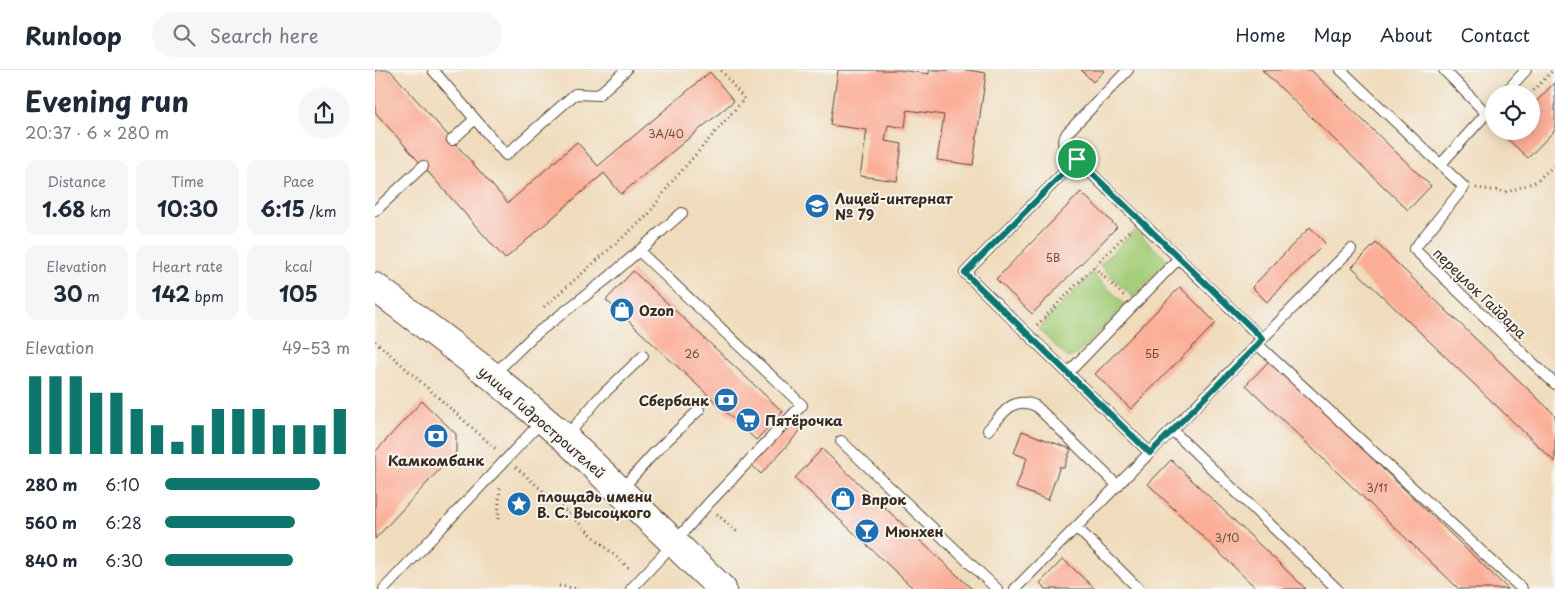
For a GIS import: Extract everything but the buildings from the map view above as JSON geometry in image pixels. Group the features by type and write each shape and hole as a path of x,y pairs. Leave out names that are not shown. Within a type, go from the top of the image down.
{"main road":[{"name":"улица Гидростроителей","path":"375,287 492,376 565,438 722,589"}],"lane":[{"path":"433,70 506,155 575,94 598,95 626,70"},
{"path":"1128,70 1065,136 1064,147 1179,258 1260,342 1522,589"},
{"path":"1341,70 1464,187"},
{"path":"1444,70 1485,112"},
{"path":"1512,85 1526,70"},
{"path":"1441,164 1485,114"},
{"path":"452,140 475,118"},
{"path":"1077,159 965,273 1150,453"},
{"path":"375,211 423,166"},
{"name":"переулок Гайдара","path":"1464,187 1413,249 1555,384"},
{"path":"492,376 532,337 683,213"},
{"path":"1015,589 1351,249"},
{"path":"631,589 801,406 639,251"},
{"path":"1068,373 1179,258"},
{"path":"565,438 598,400 643,356"},
{"path":"987,430 1012,404 1029,403 1036,406 1118,486"},
{"path":"621,491 654,453 699,410"},
{"path":"384,589 543,420"},
{"path":"1173,431 1337,589"},
{"path":"841,441 997,589"},
{"path":"1077,528 1139,589"}],"path":[{"path":"543,307 648,215 670,184 744,99 721,70"},
{"path":"1539,85 1553,70"},
{"path":"1464,187 1507,192 1535,182 1555,165"},
{"path":"1028,334 1129,231"},
{"path":"1094,267 1133,305"},
{"path":"498,519 501,465"},
{"path":"716,513 737,532"},
{"path":"559,586 579,589"}],"green space":[{"path":"1135,230 1168,261 1133,297 1100,265"},
{"path":"1092,273 1125,305 1077,354 1067,357 1038,329"}],"place":[{"name":"Лицей-интернат № 79","path":"817,206"},
{"name":"Ozon","path":"622,310"},
{"name":"Сбербанк","path":"726,400"},
{"name":"Пятёрочка","path":"748,420"},
{"name":"Камкомбанк","path":"436,436"},
{"name":"Впрок","path":"843,499"},
{"name":"площадь имени В. С. Высоцкого","path":"519,504"},
{"name":"Мюнхен","path":"867,531"}],"route":[{"path":"1077,159 1263,339 1150,453 965,273 1077,159"}]}
